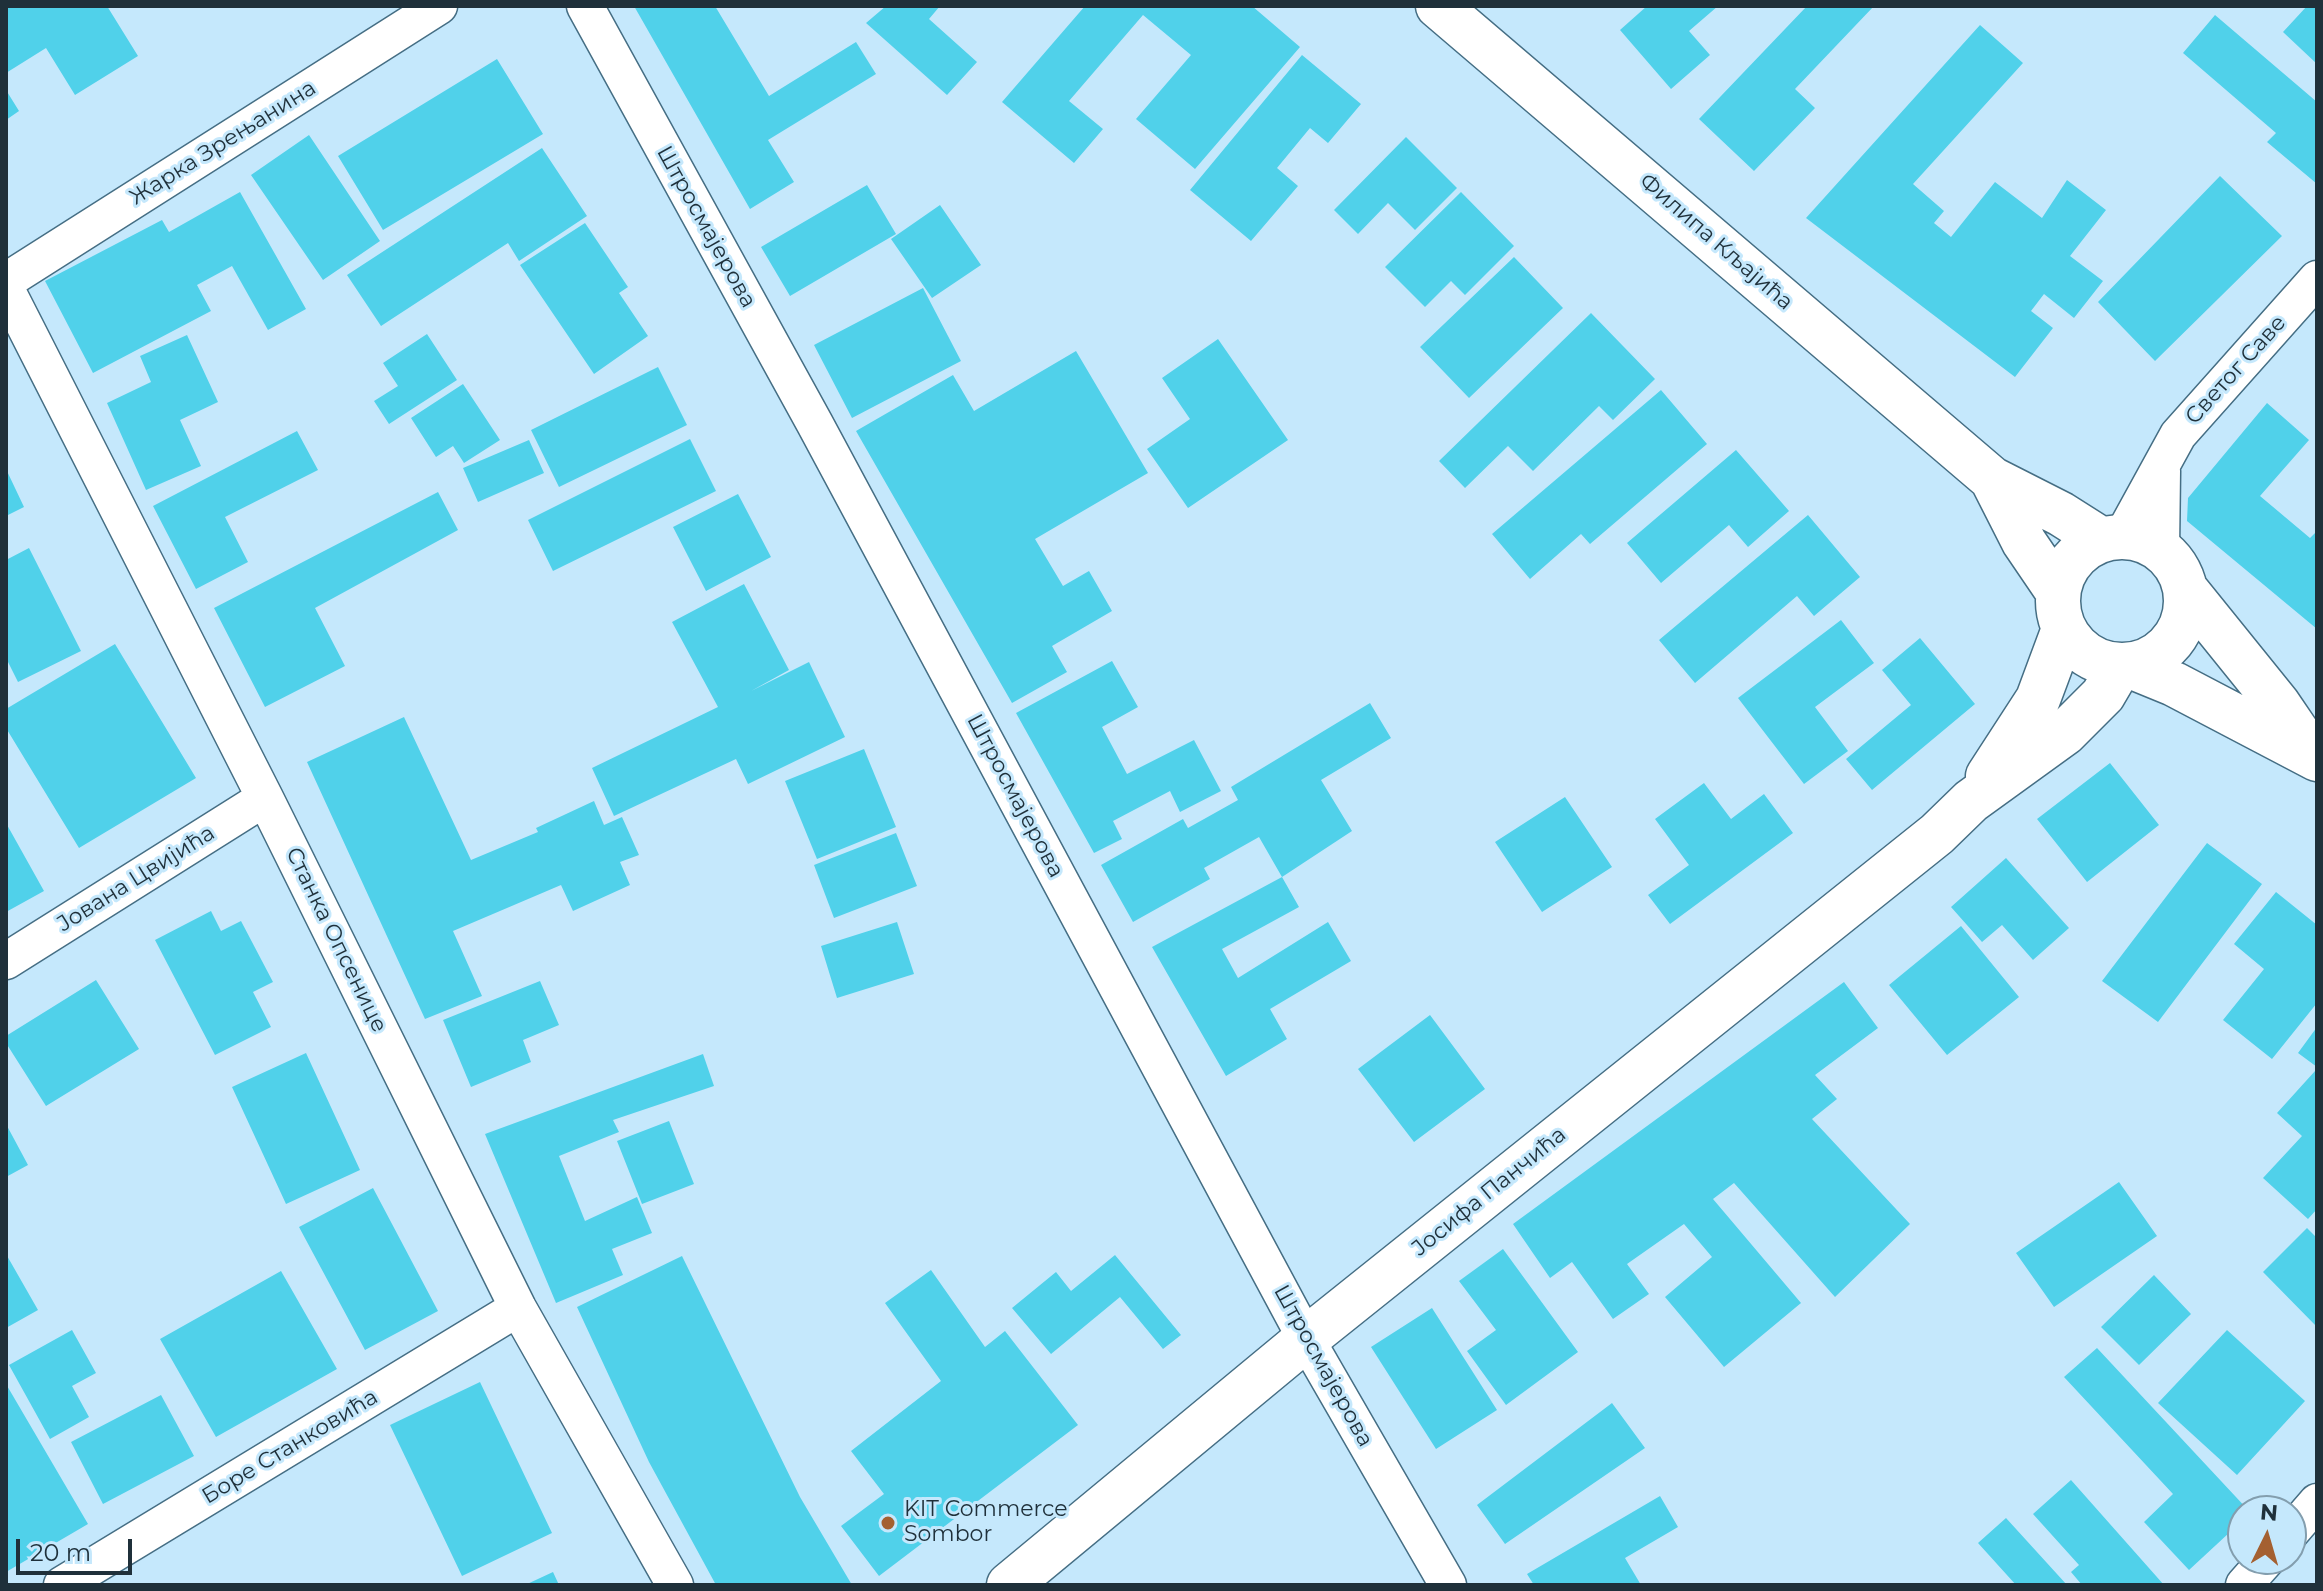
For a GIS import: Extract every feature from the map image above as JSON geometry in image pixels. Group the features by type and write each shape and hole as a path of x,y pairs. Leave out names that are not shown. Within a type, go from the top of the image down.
{"street":[{"name":"Жарка Зрењанина","path":"6,281 439,6"},
{"name":"Штросмајерова","path":"585,6 829,451 1306,1339 1448,1585"},
{"name":"Филипа Кљајића","path":"1438,6 1992,479 2128,542"},
{"name":"Светог Саве","path":"2128,542 2178,435 2317,279"},
{"name":"Станка Опсенице","path":"6,289 265,798 518,1308 675,1585"},
{"name":"Филипа Кљајића","path":"1992,479 2061,611"},
{"path":"2128,542 2175,563 2186,590 2278,704 2315,758 2174,684 2087,656 2061,611 2073,560 2128,542"},
{"path":"2125,666 2147,661 2175,640 2187,608 2186,590"},
{"name":"Јосифа Панчића","path":"1971,801 2038,699 2061,611"},
{"name":"Јосифа Панчића","path":"1009,1585 1306,1339 1937,834 1971,801 2083,718 2125,666"},
{"name":"Јована Цвијића","path":"6,961 265,798"},
{"name":"Боре Станковића","path":"62,1585 518,1308"}],"building":[{"path":"6,6 107,6 138,56 75,95 46,48 6,73"},
{"path":"634,6 715,6 769,96 856,42 876,74 768,140 794,182 750,209"},
{"path":"886,6 940,6 929,19 977,62 947,95 866,23"},
{"path":"1085,6 1252,6 1300,47 1195,169 1136,119 1191,55 1143,15 1069,101 1103,129 1074,163 1002,102"},
{"path":"1647,6 1718,6 1689,31 1710,55 1671,89 1620,30"},
{"path":"1807,6 1874,6 1795,89 1815,108 1754,171 1699,119"},
{"path":"2307,6 2317,6 2317,64 2283,32"},
{"path":"2215,15 2317,102 2317,184 2267,142 2276,133 2183,53"},
{"path":"1980,25 2023,63 1913,184 1944,211 1934,223 1951,237 1995,182 2042,218 2067,180 2106,210 2070,256 2103,281 2074,318 2044,294 2031,311 2053,328 2015,377 1806,218"},
{"path":"1302,55 1361,104 1328,143 1310,128 1277,168 1298,186 1251,241 1190,190"},
{"path":"497,59 543,134 383,230 338,156"},
{"path":"6,90 19,111 6,120"},
{"path":"309,135 380,241 323,280 251,175"},
{"path":"1406,137 1457,188 1415,230 1388,203 1358,234 1334,210"},
{"path":"542,148 587,216 519,261 508,243 381,326 347,275"},
{"path":"2220,176 2282,236 2155,361 2098,302"},
{"path":"867,185 896,234 790,296 761,247"},
{"path":"240,192 306,309 268,330 232,266 197,285 211,311 93,373 45,281 162,220 169,232"},
{"path":"1461,192 1514,246 1465,295 1451,281 1425,307 1385,267"},
{"path":"940,205 981,265 932,298 891,239"},
{"path":"585,223 628,287 619,293 648,336 594,374 520,265"},
{"path":"1514,257 1563,308 1469,398 1420,347"},
{"path":"923,288 961,361 852,418 814,345"},
{"path":"1591,313 1655,379 1613,420 1599,406 1533,471 1508,446 1465,488 1439,461"},
{"path":"427,334 457,380 389,424 374,401 398,386 383,363"},
{"path":"187,335 218,402 180,420 201,466 146,490 107,403 151,382 140,356"},
{"path":"1218,339 1288,440 1188,508 1147,449 1190,419 1162,378"},
{"path":"1076,351 1148,473 1035,539 1063,586 1089,571 1112,611 1052,646 1067,672 1012,703 856,431 953,375 974,411"},
{"path":"658,367 687,425 559,487 531,430"},
{"path":"463,384 500,440 464,463 453,446 436,457 411,418"},
{"path":"1661,390 1707,444 1590,544 1581,534 1530,579 1492,534"},
{"path":"2267,403 2309,440 2260,496 2310,538 2317,531 2317,629 2187,521 2188,498"},
{"path":"297,431 318,470 225,517 248,562 196,589 153,506"},
{"path":"690,439 716,491 553,571 528,520"},
{"path":"529,440 544,473 478,502 463,468"},
{"path":"1736,450 1789,511 1748,547 1729,525 1661,583 1627,543"},
{"path":"6,469 24,507 6,516"},
{"path":"438,492 458,530 315,608 345,666 265,707 214,608"},
{"path":"738,494 771,557 706,591 673,527"},
{"path":"1808,515 1860,577 1814,616 1797,596 1695,683 1659,640"},
{"path":"29,548 81,651 18,682 6,658 6,560"},
{"path":"744,584 789,670 751,691 809,662 845,737 748,784 736,759 614,816 592,768 718,707 672,622"},
{"path":"1841,620 1874,663 1815,707 1848,751 1804,784 1738,698"},
{"path":"1920,638 1975,704 1872,790 1846,759 1911,705 1882,670"},
{"path":"115,644 196,778 79,848 6,728 6,709"},
{"path":"1112,661 1138,707 1102,727 1127,774 1194,740 1221,791 1180,812 1170,791 1113,821 1122,839 1094,853 1016,713"},
{"path":"1370,703 1391,738 1321,780 1352,831 1282,877 1259,837 1204,868 1210,879 1133,922 1101,865 1183,819 1188,828 1238,800 1231,787"},
{"path":"404,717 471,860 538,832 536,828 594,801 604,825 622,817 639,855 620,862 630,885 573,911 561,885 453,931 482,996 425,1019 307,762"},
{"path":"864,749 896,827 817,859 785,781"},
{"path":"2110,763 2159,825 2087,882 2037,819"},
{"path":"1704,783 1731,819 1764,794 1793,833 1670,924 1648,895 1689,865 1655,819"},
{"path":"1565,797 1612,867 1542,912 1495,842"},
{"path":"6,823 44,891 6,912"},
{"path":"896,833 917,886 834,918 814,865"},
{"path":"2207,843 2262,884 2158,1022 2102,981"},
{"path":"2006,858 2069,928 2033,960 2002,925 1982,942 1951,907"},
{"path":"1282,877 1299,907 1222,949 1238,978 1328,922 1351,961 1270,1009 1287,1039 1226,1076 1152,947"},
{"path":"2276,892 2317,925 2317,1003 2272,1059 2223,1020 2264,969 2234,944"},
{"path":"211,911 221,931 241,921 273,982 253,992 271,1027 215,1055 155,940"},
{"path":"897,922 914,974 837,998 821,946"},
{"path":"1961,926 2019,997 1947,1055 1889,985"},
{"path":"96,980 139,1049 46,1106 6,1043 6,1036"},
{"path":"540,981 559,1025 523,1040 531,1062 471,1087 443,1020"},
{"path":"1844,982 1878,1028 1815,1075 1837,1099 1812,1119 1910,1224 1835,1297 1734,1183 1713,1199 1801,1303 1724,1367 1665,1297 1712,1257 1684,1224 1627,1264 1649,1294 1613,1319 1572,1262 1550,1278 1513,1224"},
{"path":"1430,1015 1485,1089 1414,1142 1358,1069"},
{"path":"2317,1027 2317,1067 2298,1053"},
{"path":"306,1053 360,1170 286,1204 232,1087"},
{"path":"703,1054 714,1086 613,1120 619,1132 559,1156 585,1221 637,1197 652,1233 612,1249 623,1275 556,1303 485,1134"},
{"path":"2315,1071 2317,1209 2308,1219 2263,1178 2302,1136 2277,1113"},
{"path":"669,1121 694,1184 642,1204 617,1141"},
{"path":"6,1124 28,1165 6,1177"},
{"path":"2119,1182 2157,1236 2054,1307 2016,1253"},
{"path":"373,1188 438,1311 365,1350 299,1227"},
{"path":"2307,1228 2317,1238 2317,1327 2263,1272"},
{"path":"1503,1249 1578,1352 1506,1405 1467,1351 1496,1330 1459,1281"},
{"path":"6,1254 38,1310 6,1328"},
{"path":"1115,1255 1181,1335 1163,1349 1120,1297 1051,1354 1012,1308 1056,1272 1071,1291"},
{"path":"682,1256 800,1497 852,1585 716,1585 649,1462 577,1307"},
{"path":"931,1270 985,1347 1005,1331 1078,1425 879,1576 841,1526 884,1494 851,1451 941,1381 885,1303"},
{"path":"281,1271 337,1369 216,1437 160,1339"},
{"path":"2154,1275 2191,1314 2139,1365 2101,1327"},
{"path":"1432,1308 1497,1410 1436,1449 1371,1347"},
{"path":"72,1330 96,1373 72,1386 89,1417 50,1439 9,1365"},
{"path":"2227,1330 2305,1401 2237,1475 2158,1403"},
{"path":"2097,1348 2234,1495 2227,1495 2227,1535 2189,1570 2144,1522 2173,1494 2064,1377"},
{"path":"480,1382 552,1533 462,1576 390,1425"},
{"path":"6,1384 88,1524 6,1572"},
{"path":"161,1395 194,1456 103,1504 71,1442"},
{"path":"1612,1403 1645,1448 1505,1544 1477,1505"},
{"path":"2071,1480 2164,1585 2082,1585 2071,1572 2079,1565 2033,1514"},
{"path":"1660,1496 1678,1527 1625,1558 1641,1585 1534,1585 1527,1574"},
{"path":"2006,1518 2067,1585 2016,1585 1978,1543"},
{"path":"553,1572 559,1585 525,1585"}],"place":[{"name":"KIT Commerce Sombor","path":"888,1523"}]}
